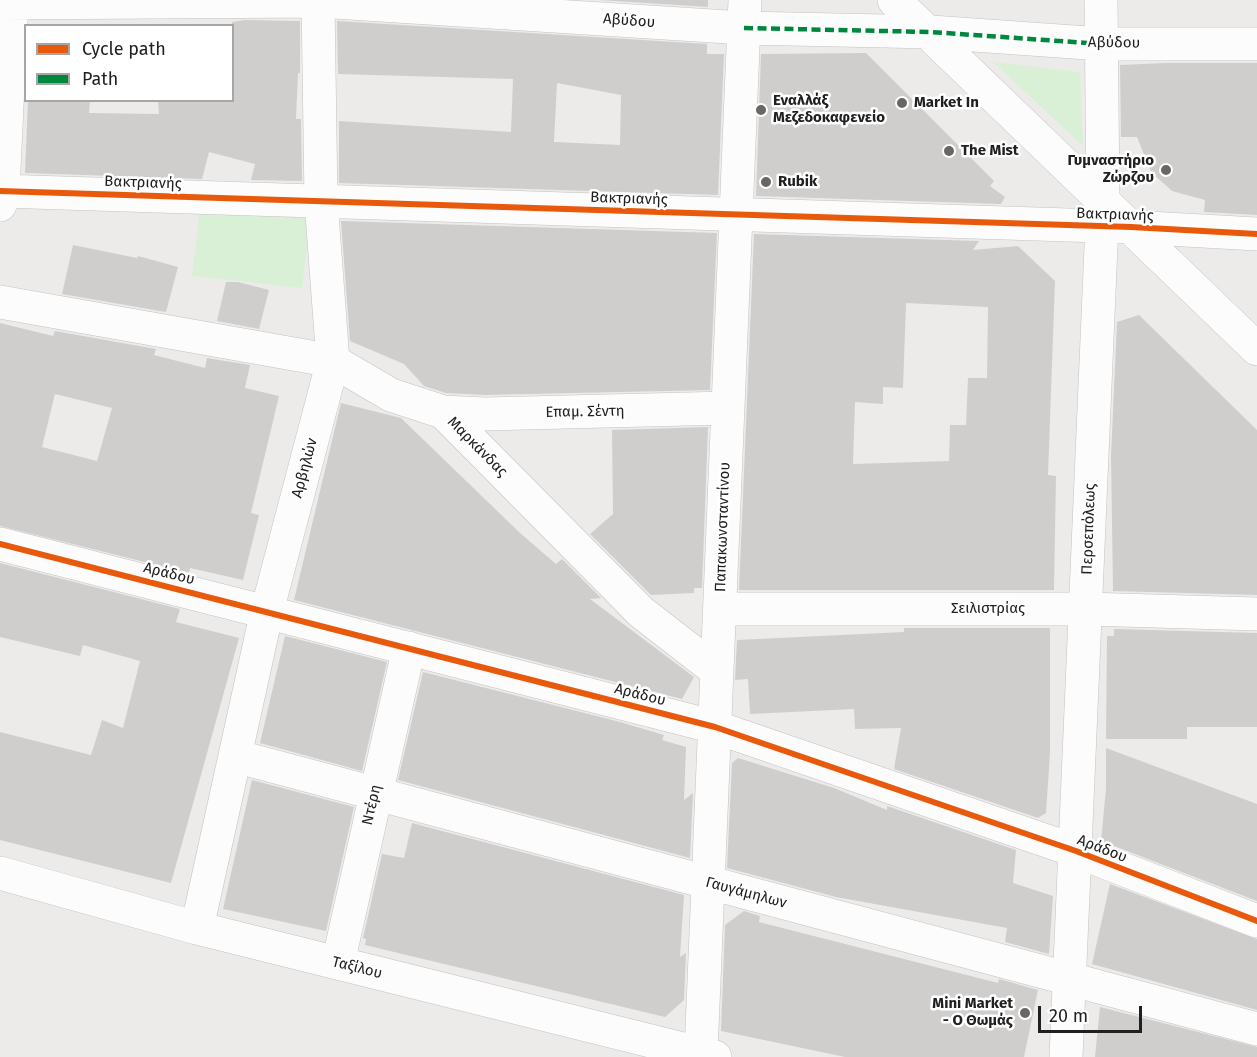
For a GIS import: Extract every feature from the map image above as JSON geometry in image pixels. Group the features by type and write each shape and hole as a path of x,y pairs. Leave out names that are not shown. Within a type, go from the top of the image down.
{"street":[{"name":"Αβύδου","path":"8,2 318,0 745,14 930,32 1102,44 1257,44"},
{"name":"Αρβηλών","path":"197,928 267,611 333,361 321,201 318,0"},
{"path":"894,0 930,32 1112,218 1257,349"},
{"name":"Περσεπόλεως","path":"1066,1057 1086,609 1112,218 1101,0"},
{"path":"1,195 8,2"},
{"name":"Παπακωνσταντίνου","path":"708,1055 708,883 745,14"},
{"name":"Βακτριανής","path":"1,195 321,201 736,215 1112,218 1257,234"},
{"name":"Μαρκάνδας","path":"0,302 333,361 391,395 443,412 641,612 717,671"},
{"name":"Επαμ. Σέντη","path":"443,412 485,414 728,408"},
{"name":"Αράδου","path":"0,544 715,727 1076,851 1257,921"},
{"name":"Σειλιστρίας","path":"720,609 1086,609 1257,614"},
{"name":"Ντέρη","path":"338,963 409,648"},
{"name":"Γαυγάμηλων","path":"235,756 1070,977 1257,1029"},
{"name":"Ταξίλου","path":"0,873 197,928 708,1055"}],"green space":[{"path":"993,62 1080,72 1083,146"},
{"path":"201,198 311,210 302,288 192,276"}],"building":[{"path":"599,0 708,0 708,7"},
{"path":"245,20 300,21 300,73 298,73 296,119 301,119 302,181 251,180 255,164 209,152 202,179 25,173 28,102 90,102 89,113 159,114 158,102 234,102 234,24 232,22"},
{"path":"337,21 707,44 707,54 724,54 718,195 339,183 339,121 511,132 513,79 338,74","holes":["557,83 621,95 620,145 554,142"]},
{"path":"866,53 994,181 990,186 1005,197 1001,204 756,196 761,54"},
{"path":"1257,63 1257,215 1204,212 1205,200 1172,191 1151,172 1137,137 1121,137 1120,65"},
{"path":"341,221 717,233 710,390 485,395 446,393 424,386 404,364 350,341"},
{"path":"754,234 979,241 973,250 1018,246 1055,281 1048,475 1056,476 1054,590 739,590","holes":["906,303 988,307 987,378 968,378 966,425 950,425 949,461 853,464 855,402 883,404 883,387 903,388"]},
{"path":"73,245 137,258 138,256 178,267 166,312 62,294"},
{"path":"226,282 238,282 269,290 259,329 217,321"},
{"path":"1139,315 1257,430 1257,595 1113,591 1111,456 1117,322"},
{"path":"0,323 53,336 55,331 156,349 154,355 205,368 207,358 250,365 245,388 279,396 251,513 259,515 243,580 190,568 189,573 0,526","holes":["55,394 112,408 97,461 42,447"]},
{"path":"341,403 401,418 520,533 556,564 562,559 601,598 590,599 694,677 682,699 294,600"},
{"path":"708,427 702,588 694,588 694,593 651,595 590,534 613,514 612,430"},
{"path":"0,563 180,609 176,622 239,638 171,883 0,840 0,732 91,755 102,720 123,728 140,661 83,645 80,656 0,637"},
{"path":"904,628 1050,628 1050,753 1046,813 1038,818 894,769 901,728 855,729 854,709 750,714 748,679 735,680 737,640 904,632"},
{"path":"1114,629 1257,633 1257,727 1187,727 1187,739 1106,739 1107,636 1114,636"},
{"path":"285,636 387,662 362,771 260,743"},
{"path":"423,672 620,722 664,735 662,740 686,747 684,800 693,793 690,858 398,780"},
{"path":"1106,748 1257,804 1257,901 1101,841 1106,789"},
{"path":"738,758 834,788 887,810 887,806 1016,850 1013,883 1053,896 1049,954 1005,942 1007,928 836,897 727,868 732,763"},
{"path":"252,780 354,807 326,931 223,909"},
{"path":"412,823 684,895 680,957 686,953 684,1000 665,1017 365,945 366,939 363,938 382,854 404,858"},
{"path":"1110,884 1257,939 1257,1010 1092,964"},
{"path":"744,911 760,916 759,922 998,983 999,979 1038,990 1024,1057 845,1057 721,1031 725,925"},
{"path":"1100,1007 1257,1047 1257,1057 1095,1057"}],"marked path":[{"path":"744,28 931,32 1102,44"}],"cycle path":[{"path":"0,191 1131,227 1257,234"},
{"path":"0,544 715,727 1076,851 1257,921"}],"place":[{"name":"Market In","path":"902,103"},
{"name":"Εναλλάξ Μεζεδοκαφενείο","path":"761,110"},
{"name":"The Mist","path":"949,151"},
{"name":"Γυμναστήριο Ζώρζου","path":"1166,170"},
{"name":"Rubik","path":"766,182"},
{"name":"Mini Market - Ο Θωμάς","path":"1025,1013"}]}
